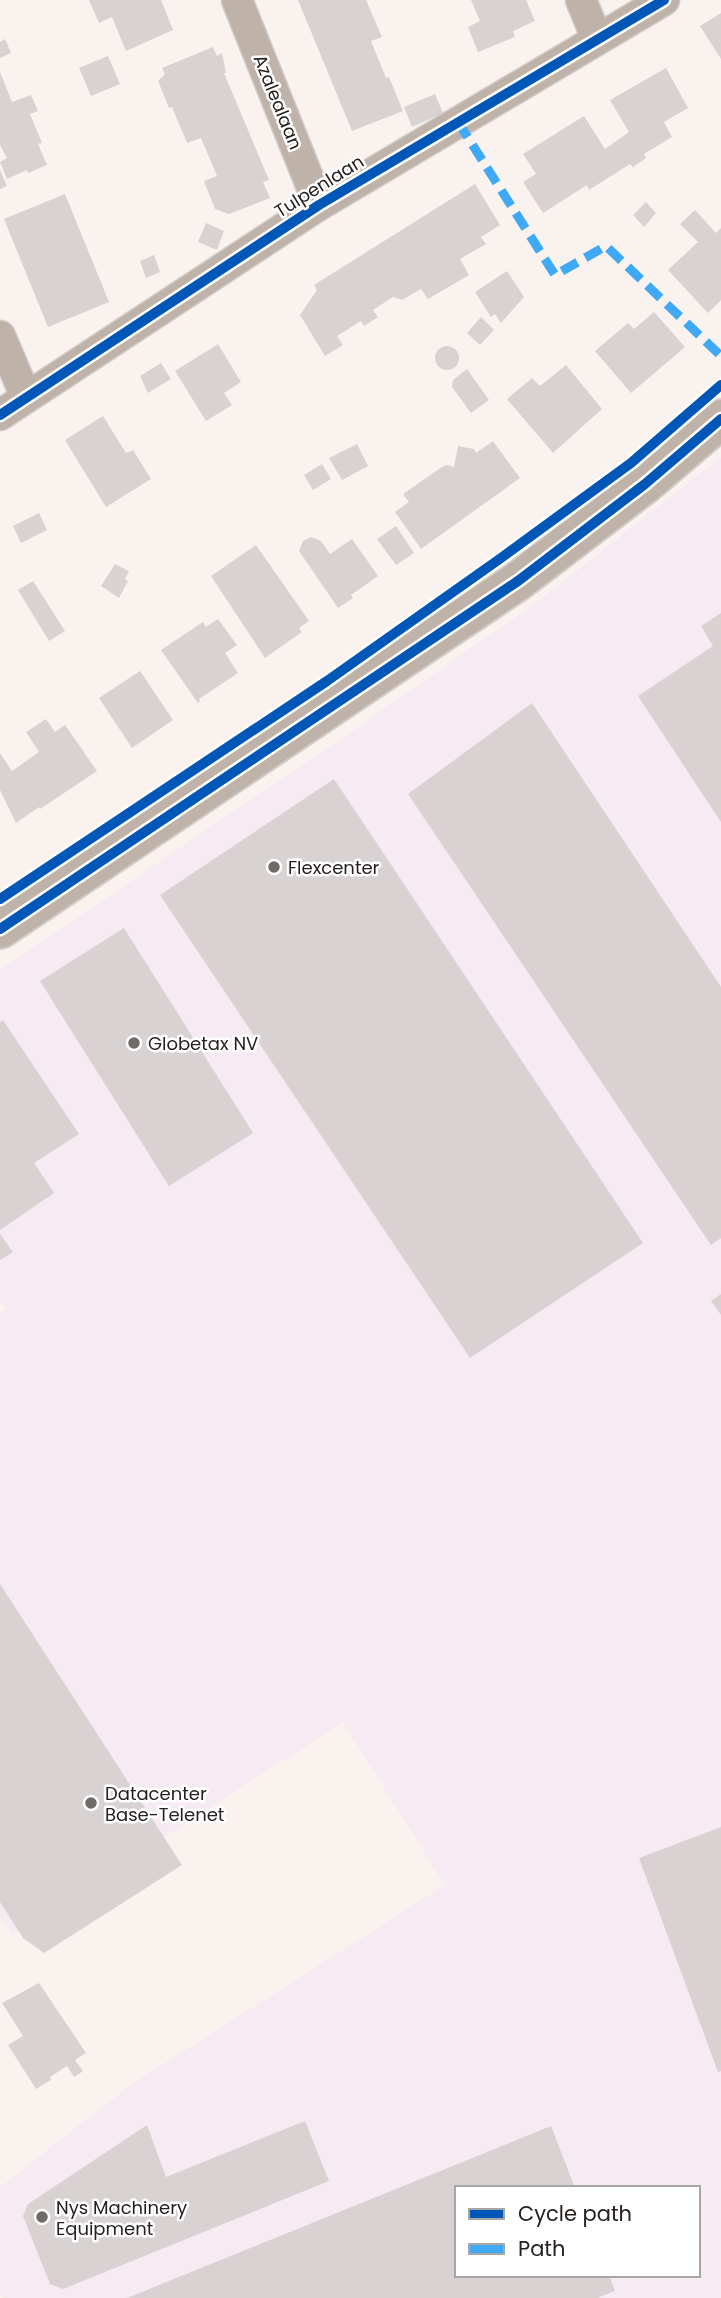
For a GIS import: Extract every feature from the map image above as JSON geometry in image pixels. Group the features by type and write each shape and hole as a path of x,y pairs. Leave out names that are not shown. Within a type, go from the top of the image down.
{"street":[{"name":"Azalealaan","path":"237,0 319,205"},
{"path":"581,0 597,39"},
{"name":"Tulpenlaan","path":"0,415 319,205 664,0"},
{"path":"0,336 26,397"},
{"path":"0,929 518,581 645,484 721,419"}],"shaded area":[{"path":"721,457 721,2298 3,2298 0,2291 0,2187 132,2084 445,1885 343,1722 12,1935 0,1916 0,1312 6,1309 0,1300 0,970 537,602"}],"building":[{"path":"89,0 161,0 173,30 126,51 112,17 99,23"},
{"path":"298,0 366,0 382,37 371,41 403,111 352,131"},
{"path":"471,0 526,0 535,21 513,31 515,37 478,52 468,27 480,21"},
{"path":"721,13 721,59 700,26"},
{"path":"5,39 11,53 0,58 0,42"},
{"path":"213,47 217,56 222,53 224,73 269,180 263,182 270,198 229,214 215,209 204,181 217,176 201,138 187,143 158,81 165,74 162,68"},
{"path":"108,56 120,84 91,96 79,68"},
{"path":"666,68 688,108 664,122 672,137 644,154 646,158 633,167 630,164 589,190 587,185 543,213 523,182 536,174 523,154 584,116 605,149 629,132 610,100"},
{"path":"0,72 12,102 31,95 38,111 30,114 42,143 38,144 47,165 7,179 0,162 7,158 0,145"},
{"path":"435,94 443,113 412,127 404,107"},
{"path":"0,170 7,186 0,189"},
{"path":"475,184 500,225 481,237 486,244 460,259 469,275 428,299 421,289 402,300 393,297 373,310 378,317 364,326 361,321 337,336 343,345 325,356 300,315 317,290 314,285"},
{"path":"65,194 109,302 48,327 4,219"},
{"path":"646,202 656,213 644,227 633,215"},
{"path":"695,210 716,233 721,228 721,300 708,313 668,270 698,242 680,224"},
{"path":"206,223 224,231 217,250 198,242"},
{"path":"154,255 160,272 146,278 140,261"},
{"path":"507,271 524,297 501,323 495,314 491,317 475,292"},
{"path":"654,312 685,347 631,393 595,351 628,323 634,329"},
{"path":"481,317 494,330 480,345 467,333"},
{"path":"218,344 241,382 224,393 232,405 206,421 175,371"},
{"path":"447,346 455,350 459,358 455,366 447,370 439,366 435,358 439,350"},
{"path":"161,363 171,379 148,393 140,376"},
{"path":"566,365 602,409 553,453 507,399 532,378 540,386"},
{"path":"467,369 489,400 471,413 452,387 453,380"},
{"path":"103,416 126,453 133,450 151,479 106,507 65,440"},
{"path":"493,441 520,478 421,549 395,512 409,502 403,494 446,465 454,467 458,446 474,449 476,453"},
{"path":"357,444 368,466 342,480 329,458"},
{"path":"322,464 331,479 313,490 304,475"},
{"path":"39,513 47,530 21,543 13,526"},
{"path":"396,526 414,553 396,565 377,539"},
{"path":"311,537 321,541 330,554 352,539 378,576 338,608 299,551 303,541"},
{"path":"256,545 309,621 299,628 302,632 265,658 211,576"},
{"path":"115,564 129,571 125,579 128,581 119,598 101,586"},
{"path":"33,581 65,631 49,641 18,590"},
{"path":"721,613 721,822 638,696 713,646 701,626"},
{"path":"218,619 237,645 225,653 238,673 199,699 198,703 161,650 203,622 206,627"},
{"path":"140,671 173,720 132,748 99,698"},
{"path":"532,703 721,987 721,1238 711,1245 408,794"},
{"path":"46,719 55,732 65,725 97,771 16,823 0,790 0,753 12,771 39,752 26,732"},
{"path":"334,779 643,1243 470,1358 160,895"},
{"path":"124,928 253,1133 169,1186 40,981"},
{"path":"3,1020 79,1134 34,1163 54,1193 0,1230 0,1022"},
{"path":"0,1234 13,1252 0,1260"},
{"path":"721,1294 721,1315 711,1301"},
{"name":"Datacenter Base-Telenet","path":"0,1584 182,1865 44,1953 23,1938 0,1902"},
{"path":"721,1827 721,2071 718,2072 639,1858"},
{"path":"39,1983 86,2053 75,2060 83,2071 74,2077 67,2066 36,2089 8,2045 23,2036 2,2003"},
{"path":"305,2121 329,2181 63,2289 50,2284 23,2216 28,2204 147,2125 166,2177"},
{"path":"551,2126 574,2186 455,2186 455,2277 610,2277 615,2291 597,2298 127,2298"}],"marked path":[{"path":"458,122 555,275 606,246 721,356"}],"cycle path":[{"path":"0,415 319,205 664,0"},
{"path":"0,899 327,681 501,558 631,463 721,385"},
{"path":"0,929 518,581 645,484 721,419"}],"place":[{"name":"Flexcenter","path":"274,867"},
{"name":"Globetax NV","path":"134,1043"},
{"name":"Datacenter Base-Telenet","path":"91,1803"},
{"name":"Nys Machinery Equipment","path":"42,2217"}]}
